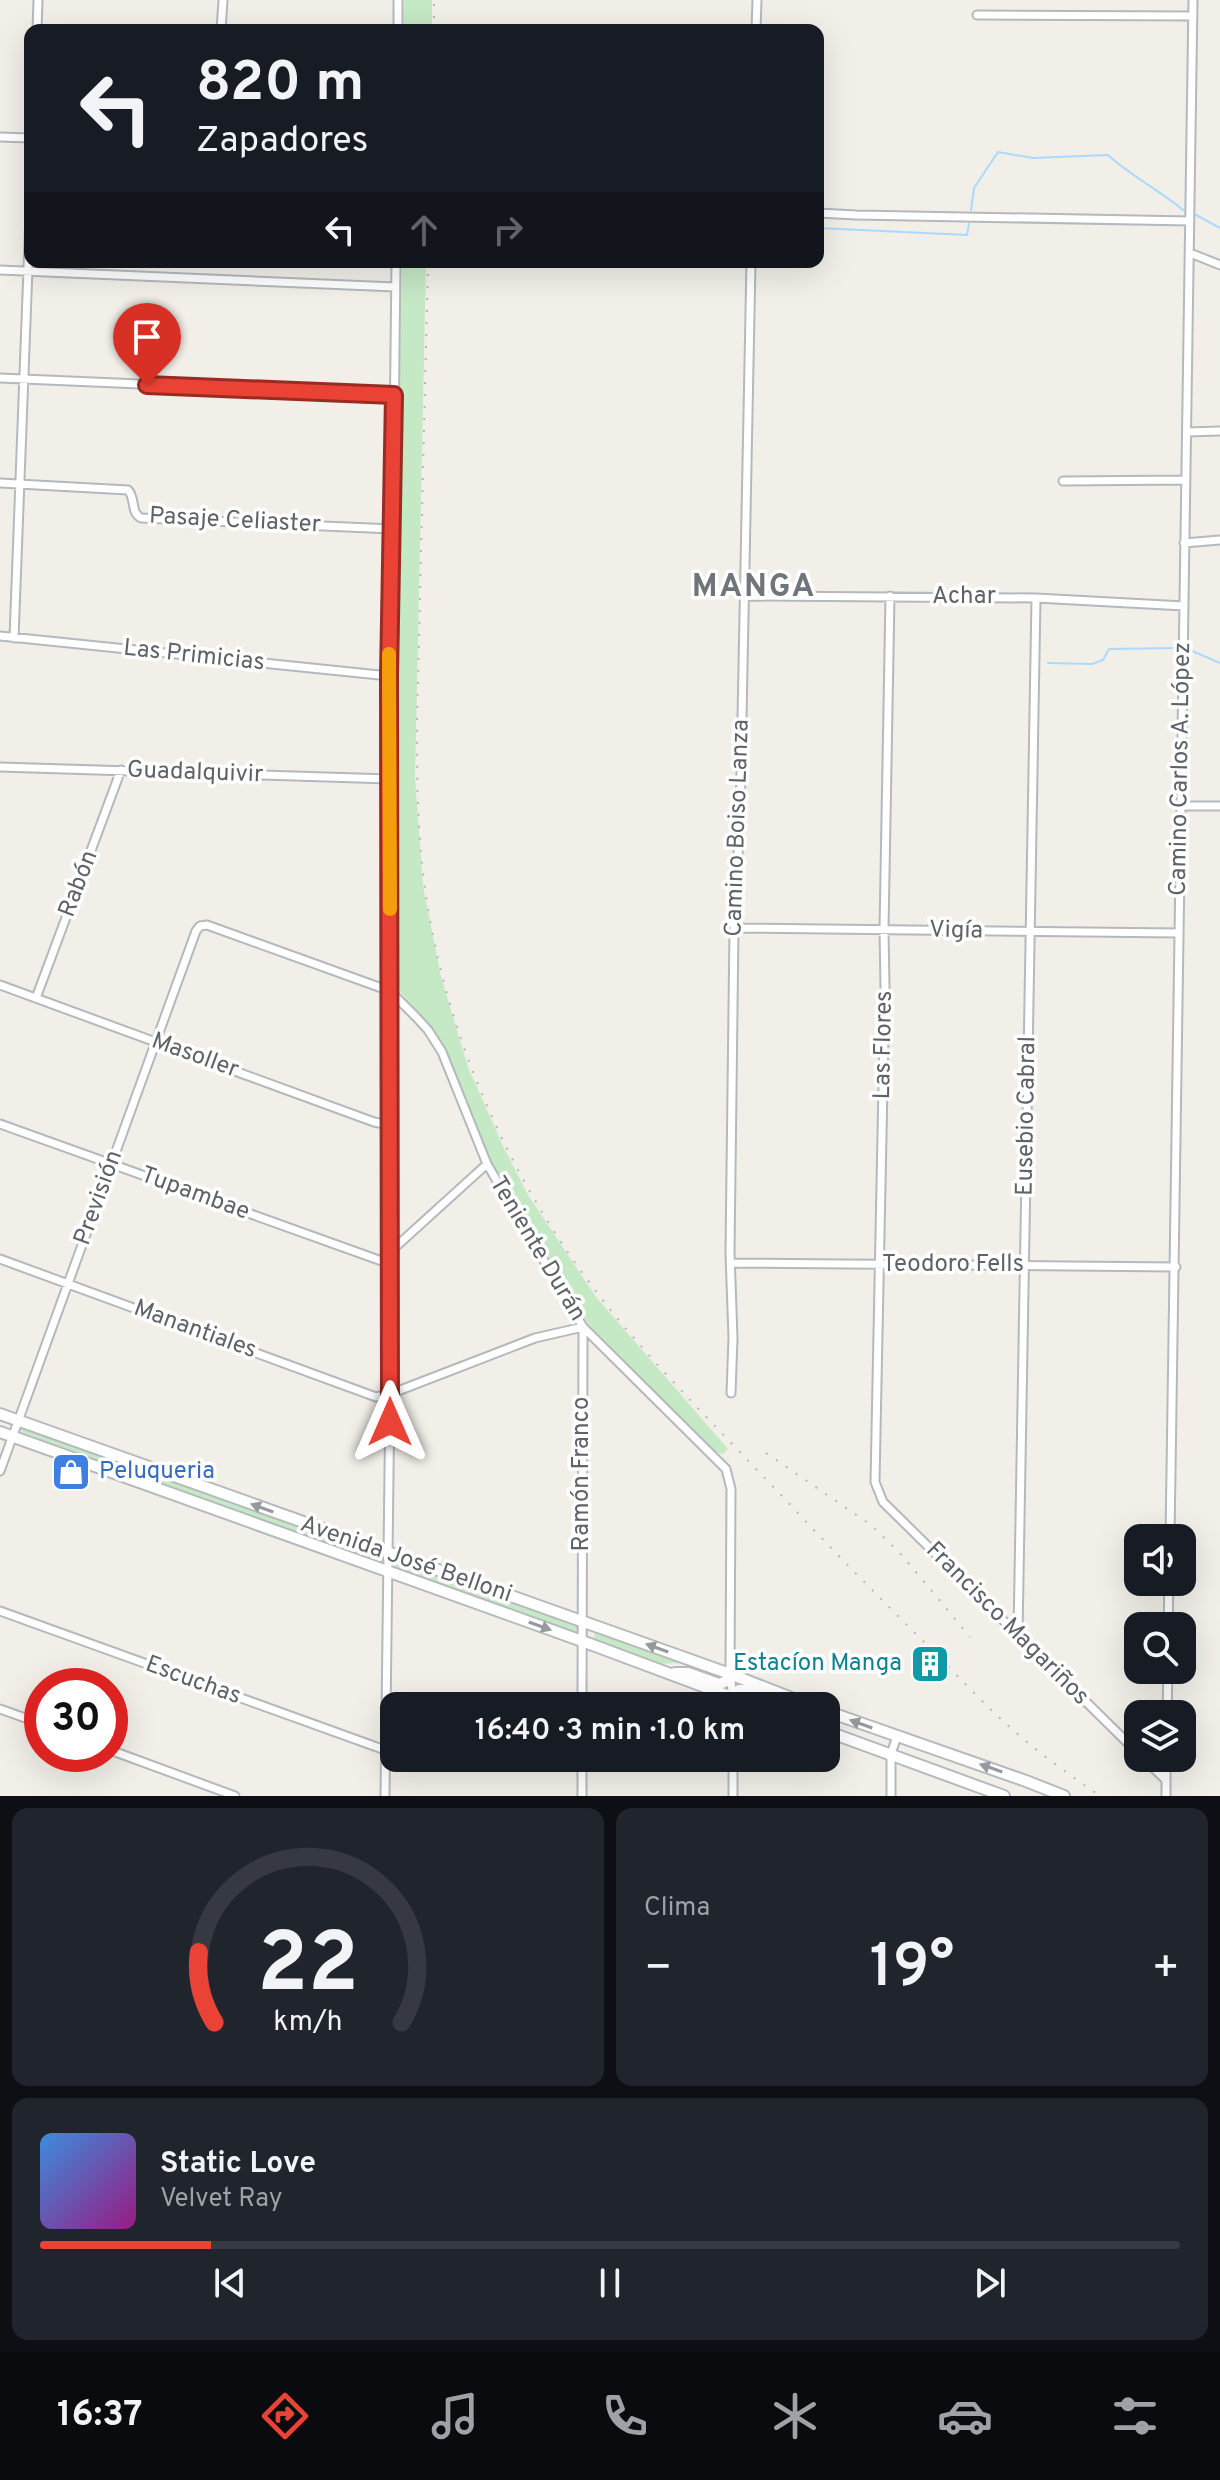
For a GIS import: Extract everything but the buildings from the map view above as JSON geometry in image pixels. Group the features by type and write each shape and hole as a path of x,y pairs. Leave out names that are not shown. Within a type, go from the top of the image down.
{"main road":[{"name":"Avenida José Belloni","path":"0,1414 776,1692"},
{"name":"Avenida José Belloni","path":"0,1432 582,1641 712,1692"},
{"path":"669,1673 688,1673 719,1684 727,1681 730,1674"},
{"path":"840,1716 1064,1796"},
{"path":"840,1736 1004,1796"}],"street":[{"path":"37,24 38,0"},
{"path":"221,24 223,0"},
{"path":"398,0 398,24"},
{"path":"756,24 757,0"},
{"name":"Camino Carlos A. López","path":"1170,1524 1193,0"},
{"path":"977,15 1193,16"},
{"path":"0,137 24,138"},
{"path":"824,213 1190,221"},
{"path":"1190,253 1220,265"},
{"path":"14,638 28,268"},
{"path":"386,1692 390,1394 389,676 396,268"},
{"name":"Camino Boiso Lanza","path":"731,1393 734,928 740,819 751,268"},
{"path":"0,270 395,287"},
{"path":"0,378 394,395"},
{"path":"1187,432 1220,431"},
{"path":"1063,481 1186,480"},
{"name":"Pasaje Celiaster","path":"0,483 128,490 135,513 141,518 393,529"},
{"path":"1184,543 1220,540"},
{"name":"Achar","path":"744,596 1036,598 1184,606"},
{"name":"Las Flores","path":"877,1493 890,596"},
{"name":"Eusebio Cabral","path":"1018,1635 1036,598"},
{"name":"Las Primicias","path":"0,636 389,676"},
{"name":"Guadalquivir","path":"0,767 390,779"},
{"name":"Rabón","path":"36,998 121,770"},
{"path":"1180,806 1220,806"},
{"name":"Previsión","path":"0,1471 200,926 207,925 390,991"},
{"name":"Vigía","path":"734,928 1178,933"},
{"name":"Masoller","path":"0,985 374,1122 390,1125"},
{"name":"Teniente Durán","path":"390,991 428,1030 442,1052 487,1164 583,1327 719,1460 729,1477 730,1674"},
{"name":"Tupambae","path":"0,1124 390,1264"},
{"path":"390,1252 487,1164"},
{"name":"Manantiales","path":"0,1259 376,1397 390,1394"},
{"name":"Teodoro Fells","path":"731,1263 1176,1267"},
{"path":"390,1394 535,1338 583,1327"},
{"name":"Ramón Franco","path":"582,1692 583,1327"},
{"name":"Francisco Magariños","path":"877,1493 1124,1739"},
{"name":"Escuchas","path":"0,1611 380,1748"},
{"path":"730,1674 733,1692"},
{"path":"0,1709 24,1718"},
{"path":"891,1796 891,1754 897,1736"},
{"path":"128,1757 235,1796"},
{"path":"385,1772 385,1796"},
{"path":"582,1772 582,1796"},
{"path":"733,1772 733,1796"},
{"path":"1158,1772 1166,1780"},
{"path":"1166,1772 1166,1796"}],"green space":[{"path":"404,0 432,0 432,24 404,24"},
{"path":"402,268 426,268 415,778 423,886 441,977 468,1067 528,1195 596,1297 728,1449 723,1454 715,1452 589,1325 544,1257 494,1169 441,1042 395,981 396,557"},
{"path":"23,1427 385,1556 385,1563 23,1435"},
{"path":"397,1560 577,1624 580,1626 579,1634 395,1569 394,1562"},
{"path":"595,1633 679,1663 655,1664 593,1641"}],"waterway":[{"path":"971,210 974,188 998,152 1033,158 1108,155 1183,210"},
{"path":"1196,215 1220,228"},
{"path":"824,228 967,235 969,224"},
{"path":"1048,663 1092,664 1103,660 1109,649 1176,648"},
{"path":"1190,650 1220,663"}],"railway":[{"path":"434,0 434,24"},
{"path":"428,268 417,721 421,854 430,919 444,983 463,1046 488,1107 516,1167 549,1224 586,1278 647,1353 828,1545 985,1704 1039,1752 1100,1796"},
{"path":"766,1453 871,1525 900,1553 970,1637"}],"slow traffic":[{"path":"389,654 390,909"}],"place":[{"name":"Peluqueria","path":"71,1472"},
{"name":"Estacíon Manga","path":"930,1664"}],"district":[{"name":"MANGA","path":"754,588"}],"route":[{"path":"147,385 394,395 389,676 390,1422"}]}
